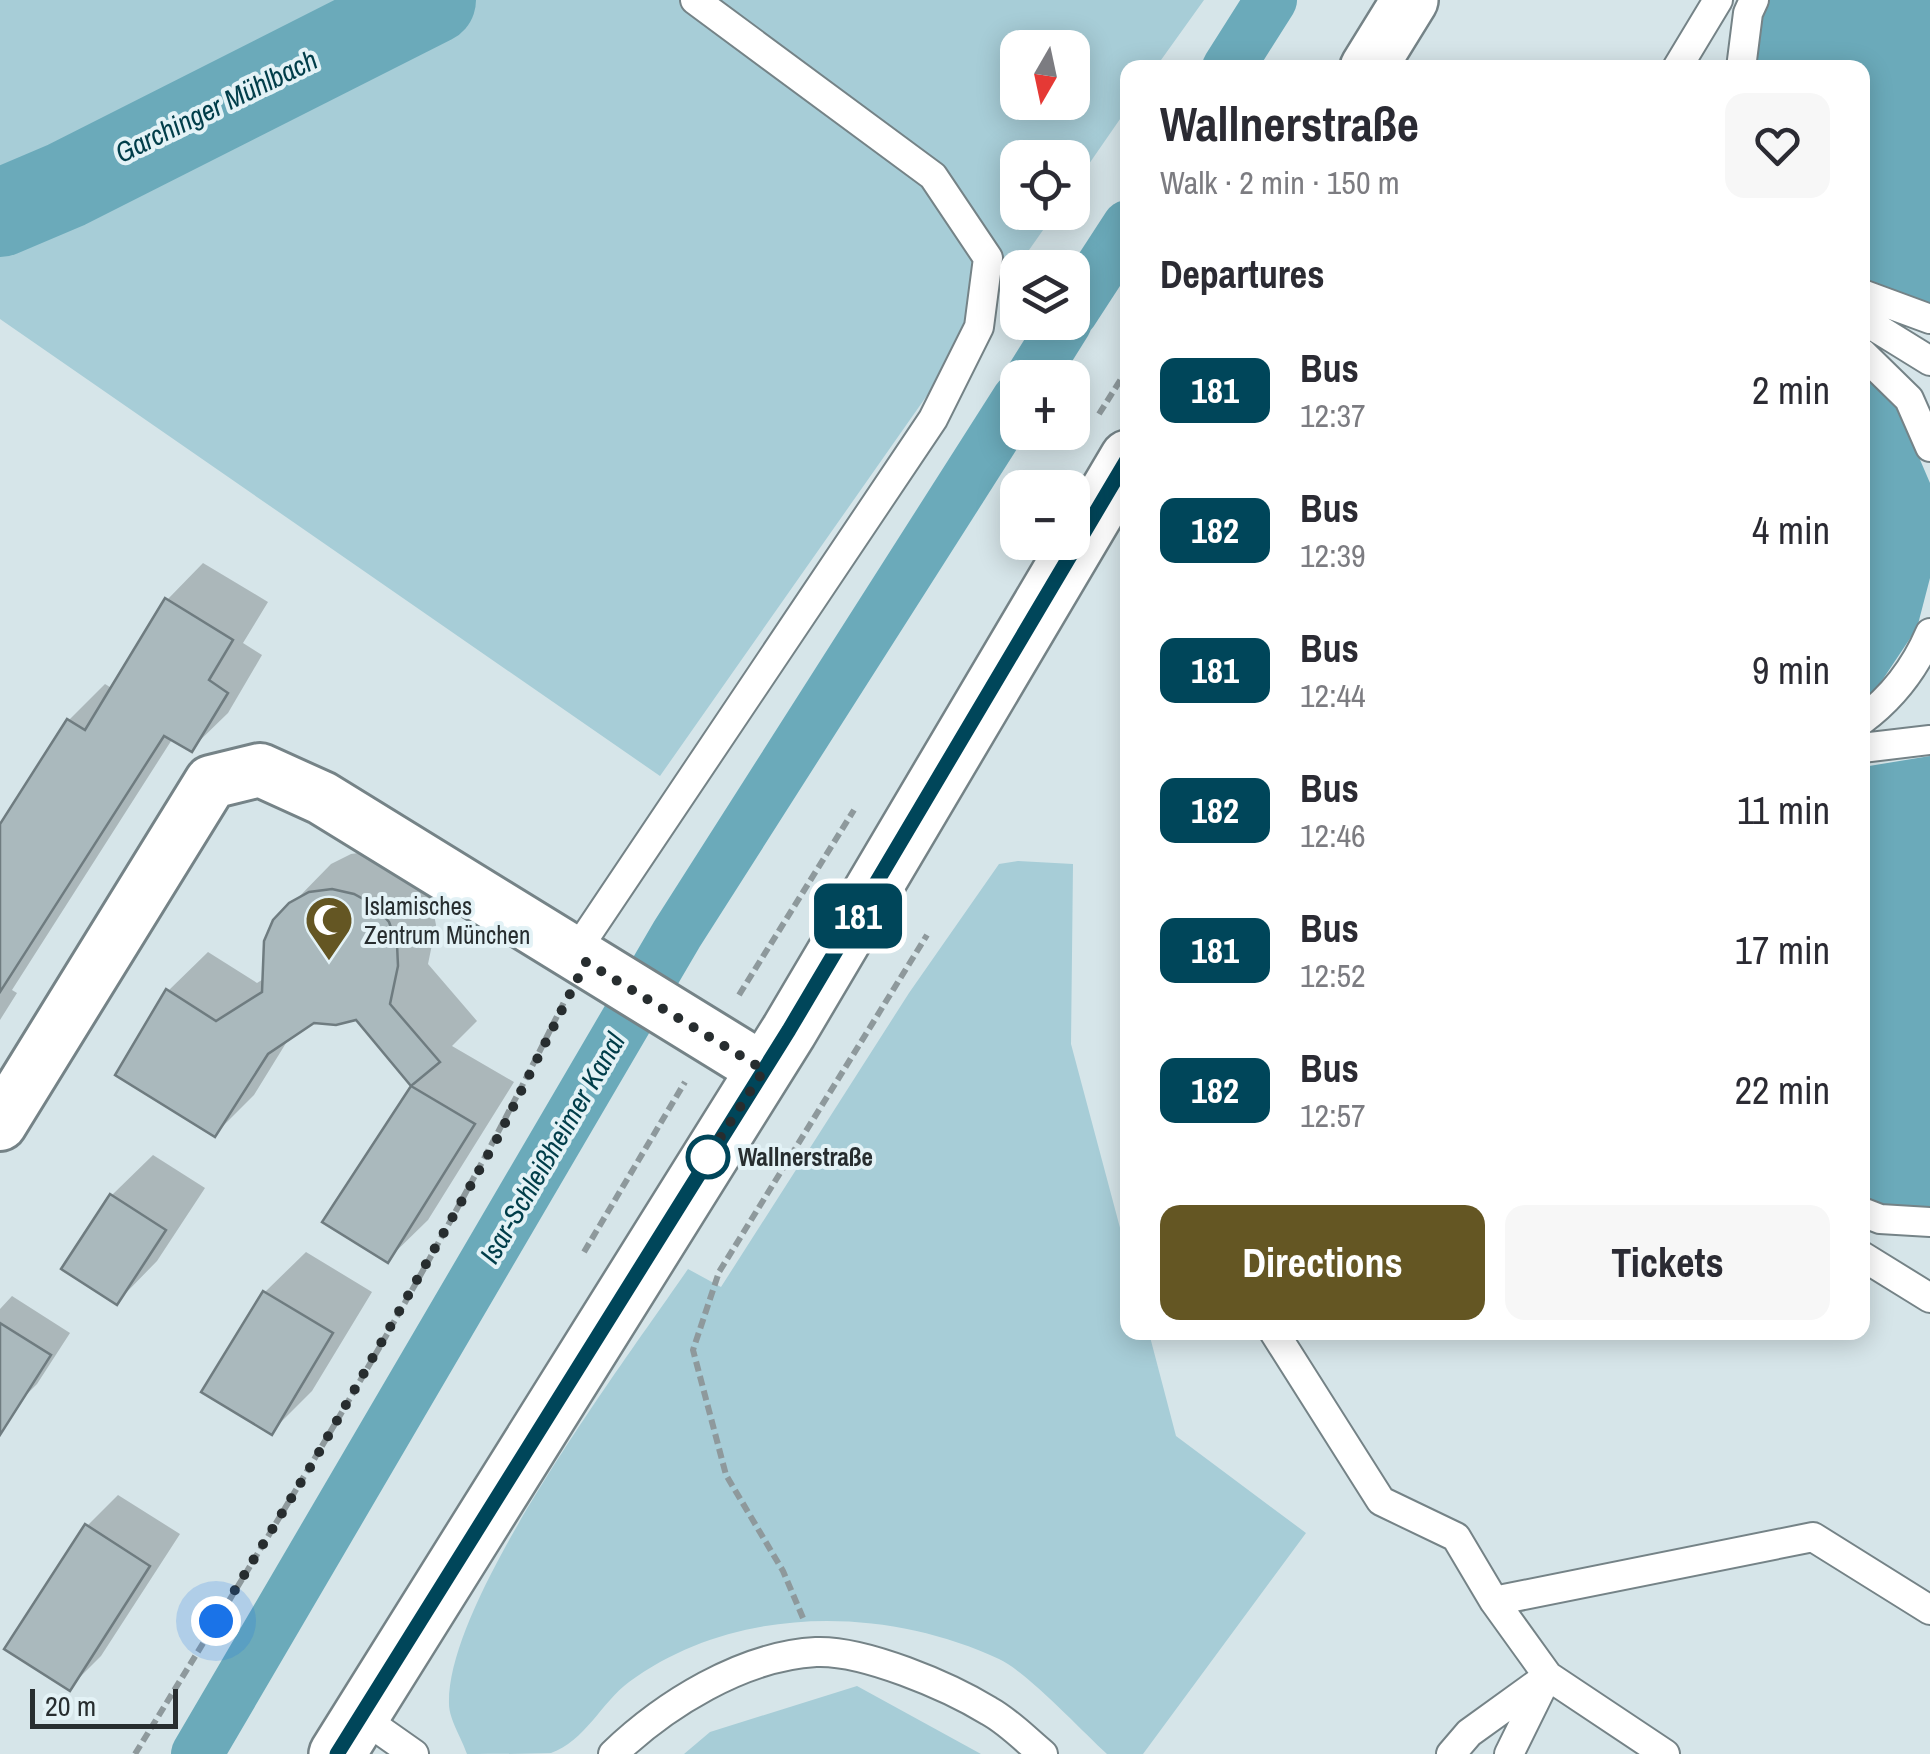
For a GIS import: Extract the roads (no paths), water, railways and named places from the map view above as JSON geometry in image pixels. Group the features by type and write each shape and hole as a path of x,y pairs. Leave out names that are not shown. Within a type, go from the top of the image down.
{"main road":[{"path":"1373,60 1410,0"},
{"path":"348,1735 764,1070 913,826 1120,472"}],"street":[{"path":"0,1124 211,782 260,770 322,798 764,1070"}],"lane":[{"path":"591,964 933,419 980,327 988,258 933,176 695,0"},
{"path":"1682,60 1718,0"},
{"path":"1742,60 1748,14 1754,0"},
{"path":"1870,297 1930,319"},
{"path":"1870,324 1930,362"},
{"path":"1870,361 1909,399 1930,447"},
{"path":"1870,714 1885,704 1917,661 1930,633"},
{"path":"1870,747 1930,740"},
{"path":"1871,1216 1930,1222"},
{"path":"1870,1257 1930,1298"},
{"path":"1279,1340 1380,1501 1456,1537 1494,1600 1548,1676 1665,1754"},
{"path":"1494,1600 1814,1536 1930,1610"},
{"path":"614,1754 650,1719 745,1669 817,1652 888,1665 990,1711 1044,1754"},
{"path":"1451,1754 1469,1733 1548,1676"},
{"path":"1509,1754 1548,1676"},
{"path":"348,1735 414,1754"}],"waterway":[{"name":"Garchinger Mühlbach","path":"0,213 66,185 432,0"},
{"name":"Isar-Schleißheimer Kanal","path":"1233,60 1271,0"},
{"name":"Isar-Schleißheimer Kanal","path":"1090,284 1120,238"},
{"name":"Isar-Schleißheimer Kanal","path":"1042,360 1055,340"},
{"name":"Isar-Schleißheimer Kanal","path":"197,1754 677,934 1000,427"}],"place":[{"name":"Islamisches Zentrum München","path":"329,962"},
{"name":"Wallnerstraße","path":"708,1157"}]}
